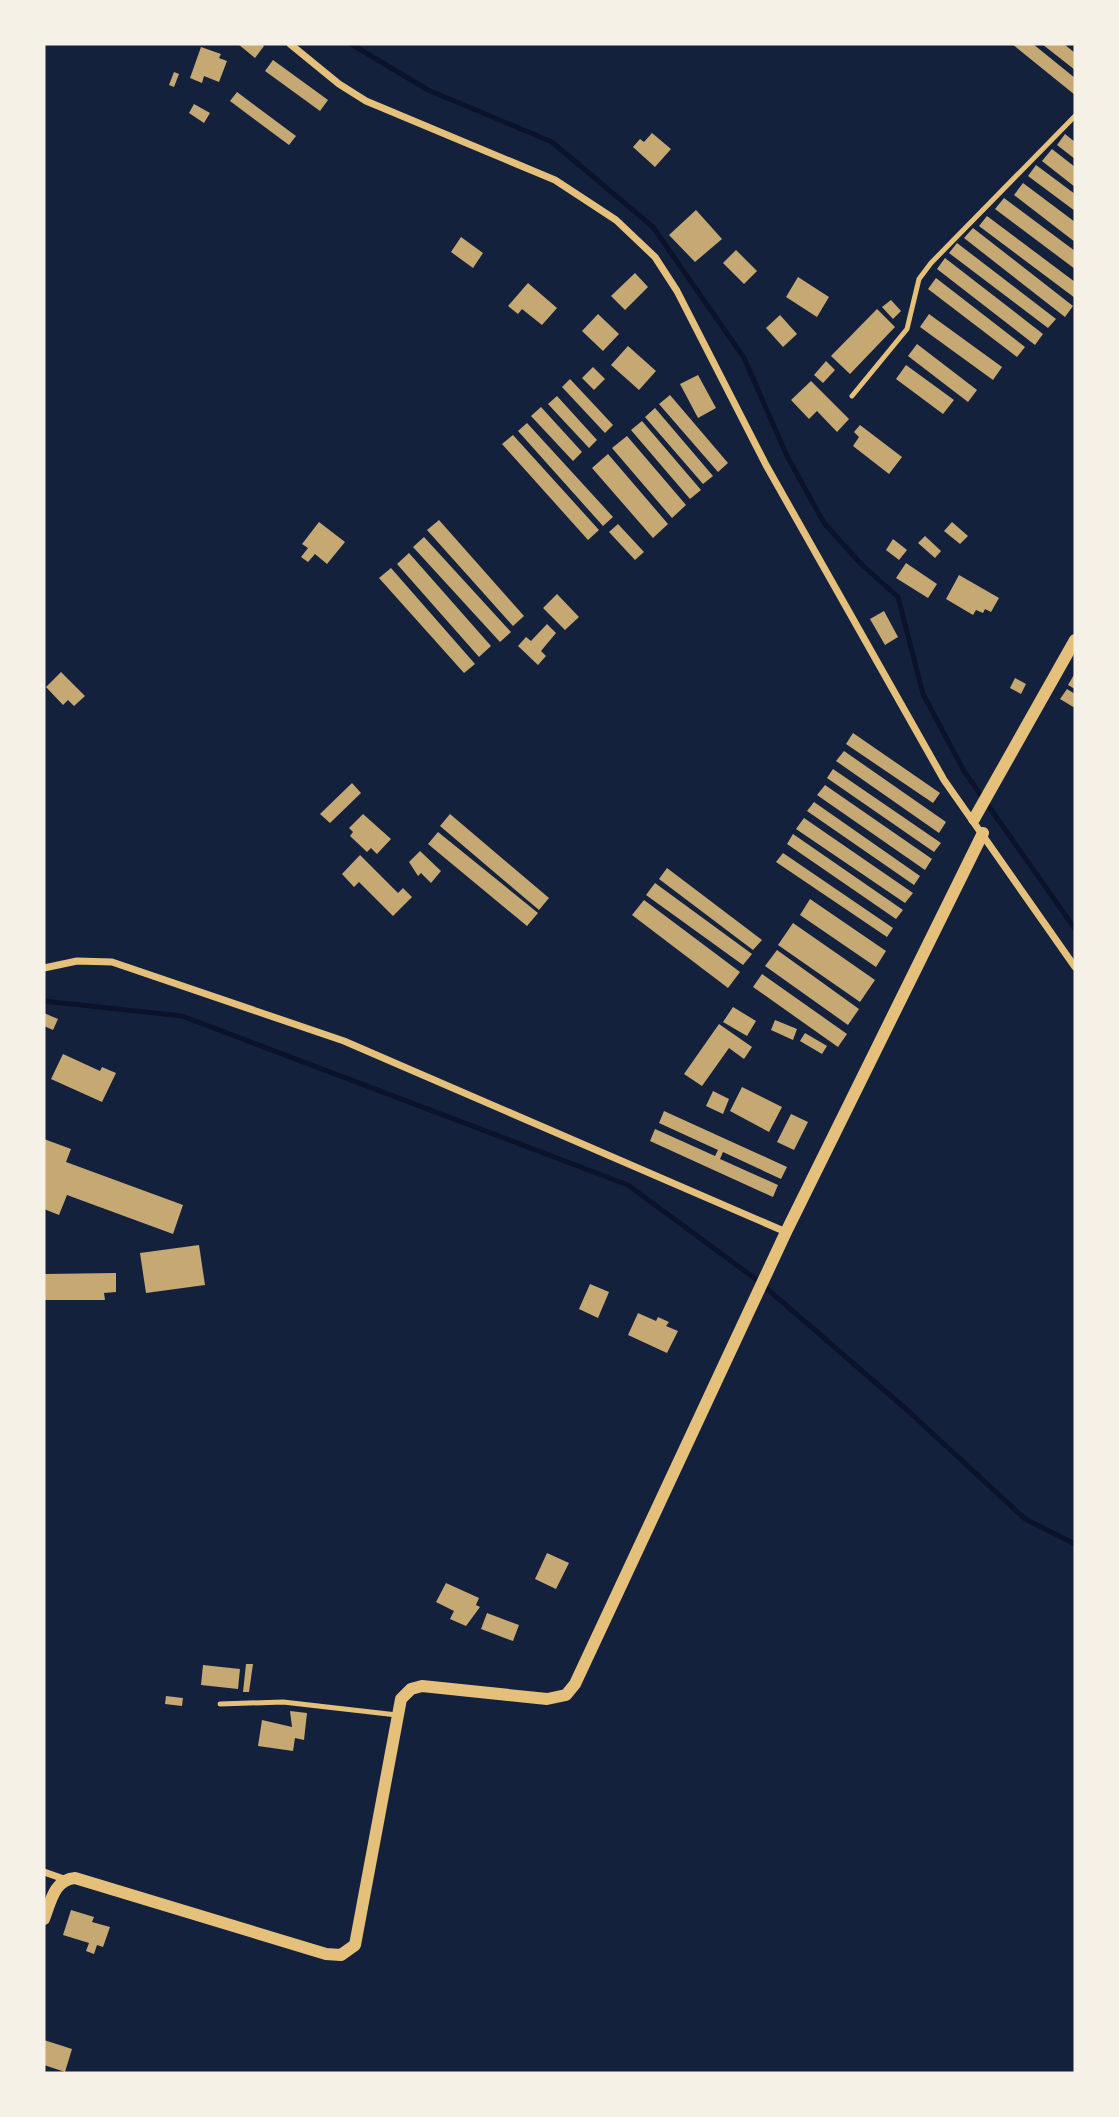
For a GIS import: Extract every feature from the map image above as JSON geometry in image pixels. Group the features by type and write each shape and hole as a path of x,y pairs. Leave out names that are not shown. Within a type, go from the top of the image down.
{"street":[{"path":"290,44 339,84 366,101 565,186 615,220 655,257 677,291 766,465 944,780 974,819 1075,967"},
{"path":"974,819 1075,640"},
{"path":"44,1872 64,1879 75,1878 326,1954 341,1955 355,1945 401,1699 411,1689 422,1686 547,1699 566,1695 575,1684 786,1232 983,833"},
{"path":"44,968 77,961 112,962 344,1041 786,1232"},
{"path":"44,1919 56,1887 64,1879"}],"lane":[{"path":"852,396 907,329 919,279 931,263 1075,116"},
{"path":"220,1704 283,1702 397,1716"}],"building":[{"path":"238,44 262,44 264,46 255,58"},
{"path":"1012,44 1033,44 1075,78 1075,95"},
{"path":"1042,44 1064,44 1075,53 1075,70"},
{"path":"201,47 221,54 219,58 227,61 219,82 204,76 202,83 190,78"},
{"path":"273,60 328,100 320,111 265,71"},
{"path":"174,72 179,74 174,87 169,85"},
{"path":"237,92 296,136 289,145 230,101"},
{"path":"194,104 210,113 204,123 189,113"},
{"path":"652,133 671,149 655,167 633,147 640,139 644,142"},
{"path":"1065,134 1075,142 1075,159 1057,145"},
{"path":"1052,149 1075,167 1075,187 1042,161"},
{"path":"1036,165 1075,194 1075,211 1028,176"},
{"path":"1023,183 1075,222 1075,242 1014,195"},
{"path":"1004,198 1075,251 1075,269 995,209"},
{"path":"696,210 722,239 695,262 669,235"},
{"path":"987,216 1075,282 1075,298 979,226"},
{"path":"973,228 1073,306 1065,317 964,238"},
{"path":"461,237 483,253 473,268 451,252"},
{"path":"957,243 1056,319 1048,328 949,253"},
{"path":"736,250 757,271 744,284 723,263"},
{"path":"945,258 1043,334 1035,345 937,269"},
{"path":"635,273 648,287 625,310 611,296"},
{"path":"798,277 829,297 817,317 786,297"},
{"path":"936,278 1025,347 1017,357 928,289"},
{"path":"528,283 557,308 542,325 522,309 518,314 508,306"},
{"path":"891,300 901,311 893,319 882,307"},
{"path":"877,309 895,327 850,374 831,356"},
{"path":"598,314 619,334 603,351 582,331"},
{"path":"929,314 1002,367 993,380 920,327"},
{"path":"780,315 797,334 783,347 766,328"},
{"path":"917,344 977,390 968,402 908,356"},
{"path":"628,346 656,371 639,390 611,365"},
{"path":"826,361 835,370 823,383 814,375"},
{"path":"906,365 954,400 943,414 896,379"},
{"path":"593,367 605,379 594,390 582,378"},
{"path":"698,375 716,408 698,418 680,384"},
{"path":"570,379 613,425 605,433 562,387"},
{"path":"811,381 849,419 837,432 817,411 809,419 791,400"},
{"path":"670,395 728,463 718,472 659,404"},
{"path":"557,396 597,440 589,448 548,404"},
{"path":"541,407 582,452 573,461 531,416"},
{"path":"655,408 713,476 703,484 645,417"},
{"path":"642,421 701,490 690,499 631,430"},
{"path":"527,423 613,517 603,526 518,431"},
{"path":"860,425 902,457 889,474 853,446 859,437 854,432"},
{"path":"513,435 599,530 588,540 502,444"},
{"path":"627,436 686,505 672,518 612,448"},
{"path":"608,454 668,524 653,538 592,468"},
{"path":"439,520 524,616 513,626 427,530"},
{"path":"319,522 345,542 327,564 315,554 308,562 301,557 308,548 302,544"},
{"path":"952,522 968,536 960,544 944,531"},
{"path":"618,524 644,552 635,560 609,532"},
{"path":"925,536 941,551 935,558 918,543"},
{"path":"424,537 511,632 500,642 413,547"},
{"path":"893,539 907,550 899,560 886,550"},
{"path":"409,553 491,646 479,657 397,564"},
{"path":"906,563 937,584 928,598 896,578"},
{"path":"391,568 475,664 464,673 379,578"},
{"path":"959,575 999,598 991,612 985,609 983,613 976,610 973,615 946,599"},
{"path":"557,594 579,617 565,630 543,608"},
{"path":"884,611 898,637 885,645 870,619"},
{"path":"547,624 556,633 541,651 546,656 538,665 518,646 526,637 531,641"},
{"path":"61,672 85,696 74,706 68,700 63,705 46,687"},
{"path":"1075,673 1075,689 1068,685"},
{"path":"1015,678 1026,684 1021,694 1010,688"},
{"path":"1067,689 1075,694 1075,708 1060,699"},
{"path":"853,733 940,793 933,803 846,744"},
{"path":"844,751 946,822 939,833 836,761"},
{"path":"833,769 941,843 934,852 827,778"},
{"path":"352,783 361,793 330,823 320,814"},
{"path":"825,785 932,859 925,870 817,795"},
{"path":"814,802 920,876 914,885 807,811"},
{"path":"363,814 391,839 377,854 371,848 367,852 350,836 353,832 349,828"},
{"path":"450,814 549,898 539,910 440,826"},
{"path":"804,818 913,893 905,903 796,829"},
{"path":"438,832 538,913 527,926 428,844"},
{"path":"793,834 903,910 896,919 787,844"},
{"path":"420,851 441,871 431,883 421,873 418,876 409,862"},
{"path":"783,853 893,928 887,937 776,862"},
{"path":"360,855 398,893 403,888 412,897 393,916 359,882 354,887 342,874"},
{"path":"667,868 762,940 753,950 659,879"},
{"path":"655,883 752,954 743,965 646,895"},
{"path":"810,899 886,951 876,967 800,915"},
{"path":"644,900 740,972 728,988 632,915"},
{"path":"793,923 875,980 860,1002 778,945"},
{"path":"777,950 859,1009 848,1025 765,966"},
{"path":"762,974 847,1034 838,1047 753,987"},
{"path":"733,1007 756,1021 747,1036 723,1022"},
{"path":"44,1013 58,1019 53,1030 44,1026"},
{"path":"775,1020 797,1029 793,1040 771,1030"},
{"path":"719,1024 752,1047 744,1059 729,1048 702,1086 684,1074"},
{"path":"805,1033 827,1046 822,1054 800,1041"},
{"path":"63,1054 100,1071 102,1067 116,1073 102,1102 51,1079"},
{"path":"742,1087 782,1107 769,1132 730,1111"},
{"path":"713,1091 729,1099 723,1114 706,1106"},
{"path":"664,1111 787,1167 781,1179 723,1152 720,1159 778,1185 773,1197 650,1141 655,1129 715,1156 718,1150 659,1123"},
{"path":"791,1114 808,1122 794,1150 777,1142"},
{"path":"44,1139 71,1149 66,1162 183,1205 173,1234 67,1195 59,1215 44,1209"},
{"path":"199,1245 205,1285 146,1293 140,1253"},
{"path":"116,1273 116,1292 104,1293 105,1300 44,1300 44,1274"},
{"path":"590,1284 609,1292 598,1318 579,1309"},
{"path":"638,1313 656,1321 658,1317 669,1322 666,1326 678,1331 667,1353 628,1335"},
{"path":"547,1553 569,1563 556,1589 535,1579"},
{"path":"446,1583 479,1598 476,1605 480,1607 466,1626 450,1619 454,1611 436,1602"},
{"path":"487,1613 519,1625 513,1641 481,1629"},
{"path":"246,1664 253,1664 249,1692 243,1692"},
{"path":"203,1665 240,1669 238,1689 201,1685"},
{"path":"166,1696 183,1698 182,1706 165,1704"},
{"path":"290,1711 307,1713 304,1740 295,1738 293,1751 258,1746 262,1720 292,1727"},
{"path":"71,1910 94,1917 92,1922 110,1927 103,1947 97,1945 94,1954 86,1951 89,1943 63,1935"},
{"path":"44,2040 72,2049 65,2072 44,2065"}],"waterway":[{"path":"351,44 428,90 552,142 653,227 744,358 787,456 824,523 861,564 898,597 923,694 964,771 1075,929"},
{"path":"44,1001 182,1016 628,1185 757,1280 906,1409 1025,1519 1075,1544"}]}
